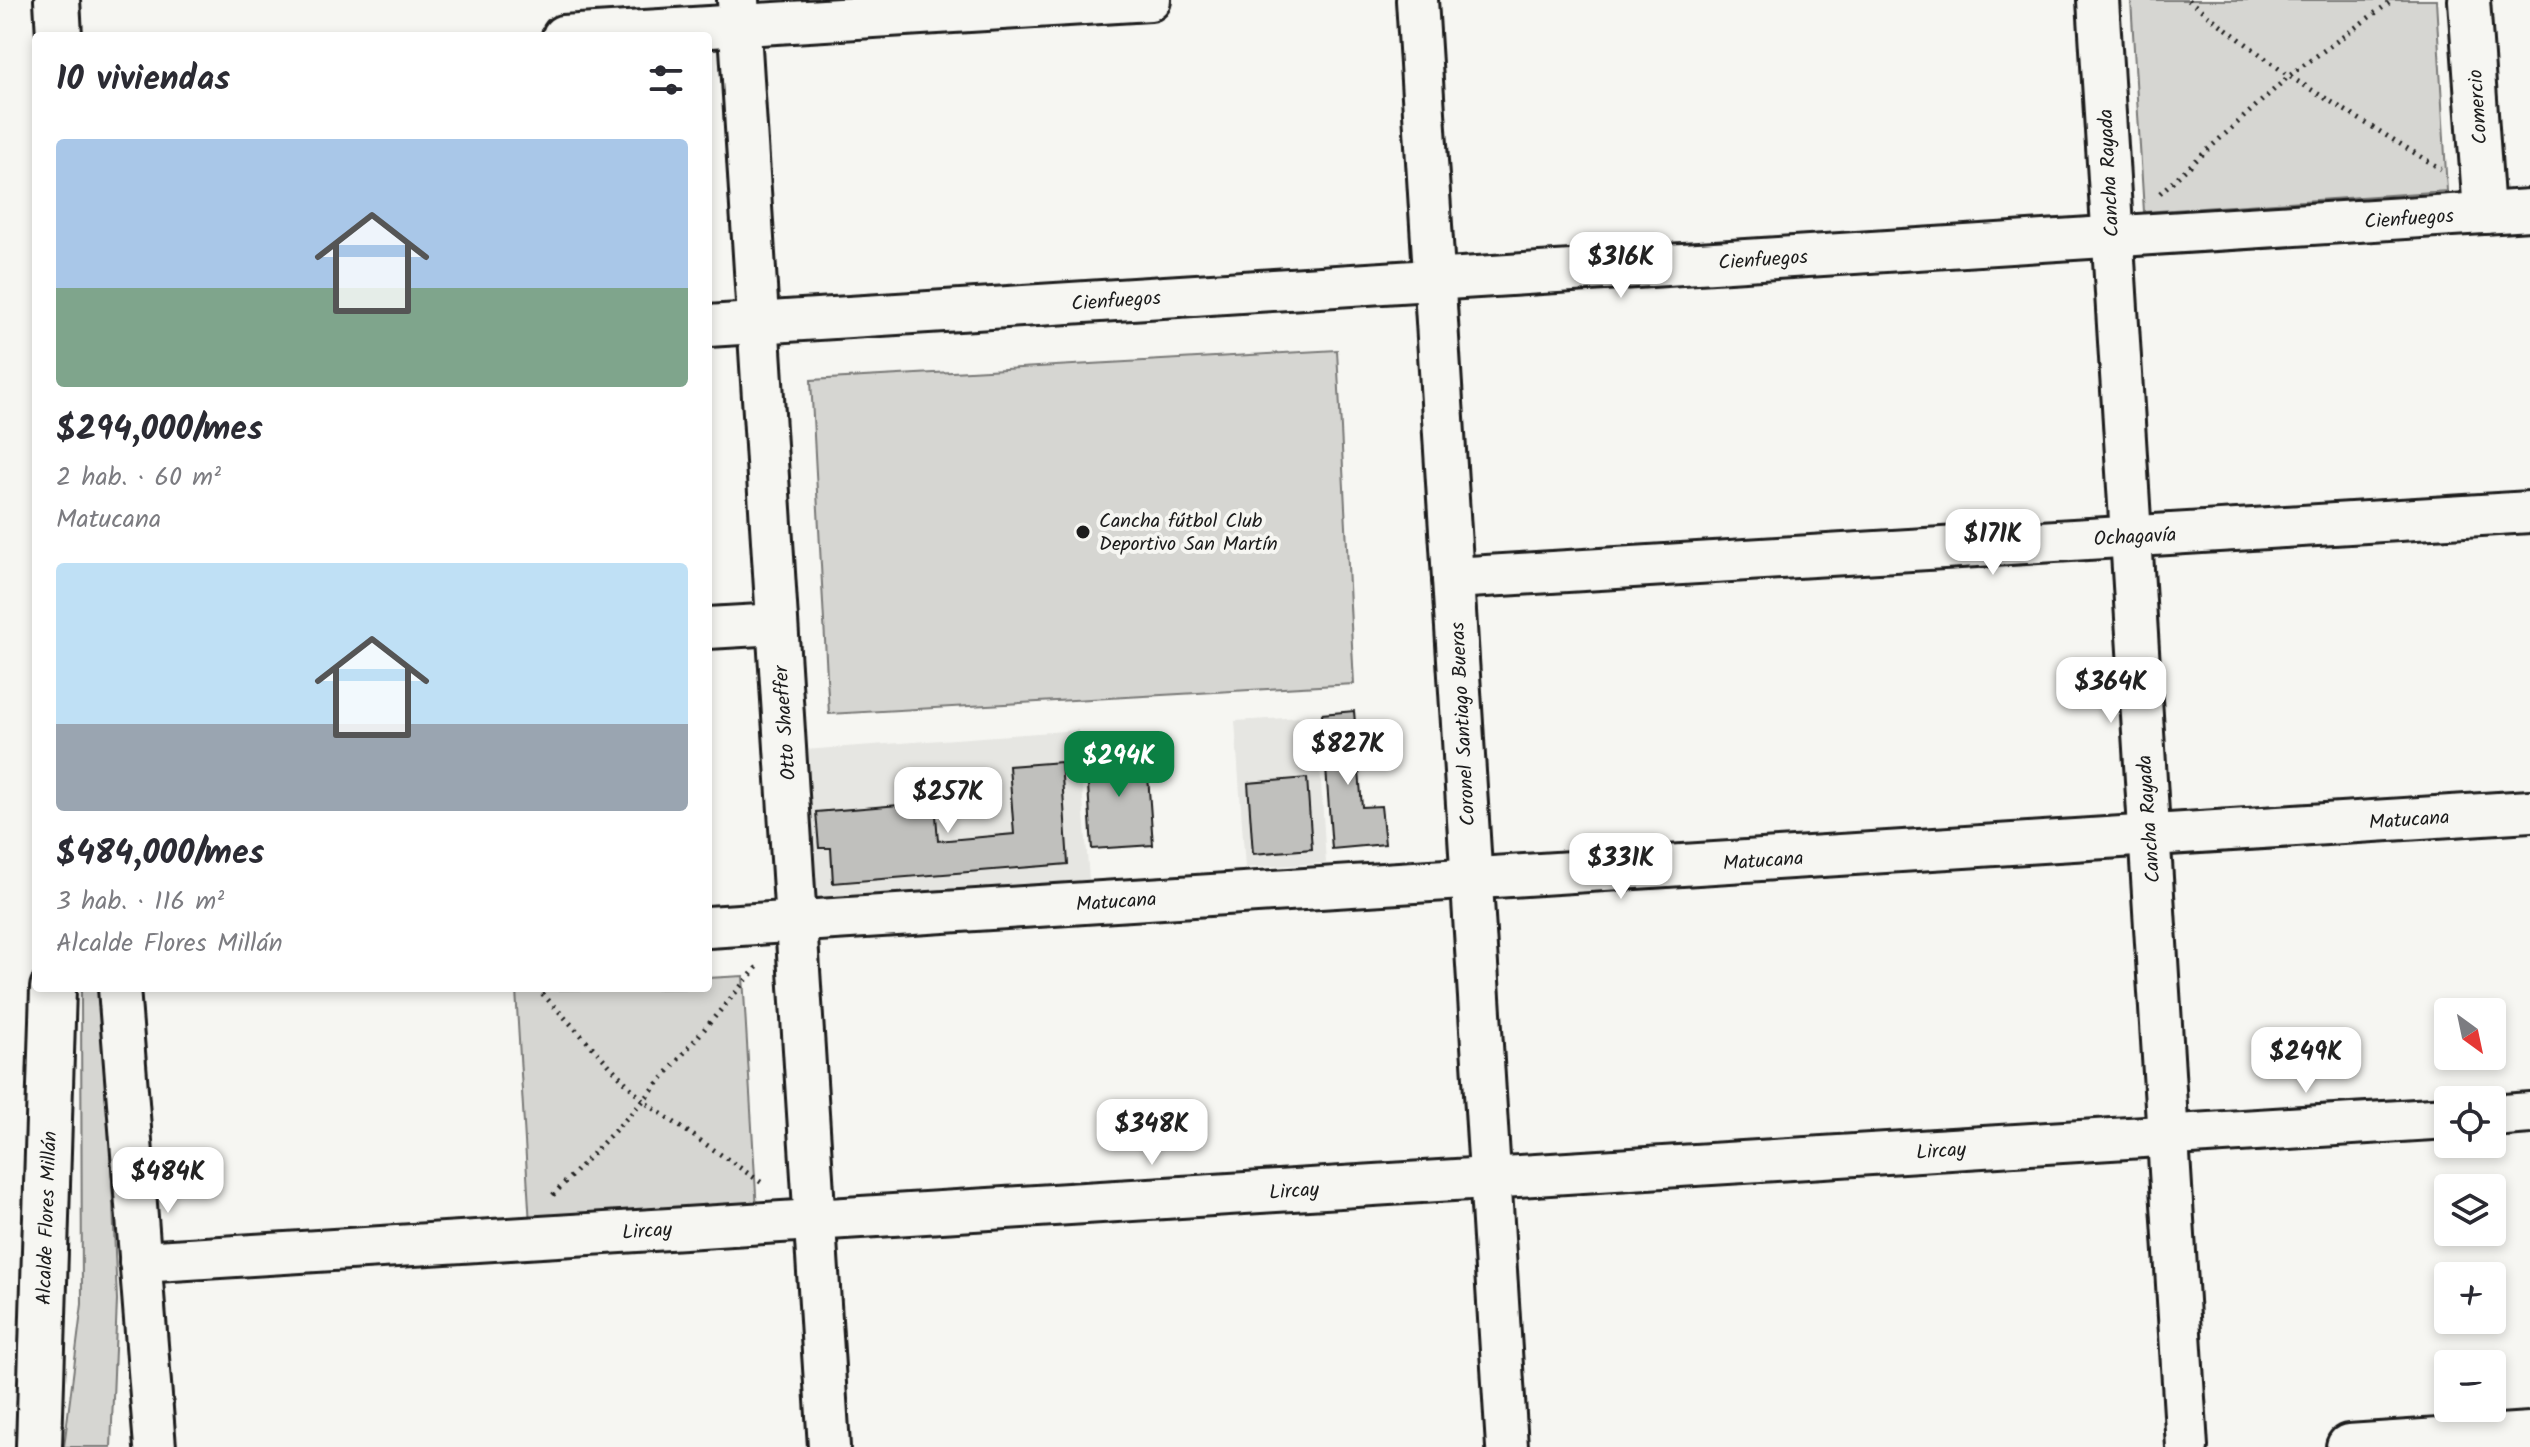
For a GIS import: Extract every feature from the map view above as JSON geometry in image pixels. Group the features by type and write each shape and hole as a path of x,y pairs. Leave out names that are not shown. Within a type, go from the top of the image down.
{"street":[{"path":"57,0 59,32"},
{"path":"594,32 739,13 1150,0"},
{"name":"Coronel Santiago Bueras","path":"1417,0 1507,1447"},
{"name":"Cancha Rayada","path":"2098,0 2187,1447"},
{"name":"Comercio","path":"2469,0 2484,204"},
{"name":"Otto Shaeffer","path":"739,13 829,1447"},
{"name":"Cienfuegos","path":"712,326 2112,237 2484,204 2530,210"},
{"name":"Ochagavía","path":"1453,578 2530,512"},
{"path":"712,628 777,624"},
{"name":"Matucana","path":"712,927 2530,811"},
{"name":"Alcalde Flores Millán","path":"39,1447 53,992"},
{"path":"119,992 155,1447"},
{"path":"2506,1115 2530,1113"},
{"name":"Lircay","path":"140,1262 2434,1119"},
{"path":"2349,1447 2454,1444 2530,1435"}],"path":[{"path":"2188,0 2289,76 2484,204"},
{"path":"2159,194 2289,76 2393,0"},
{"path":"510,1239 643,1101 796,921"},
{"path":"541,992 643,1101 815,1220"}],"shaded area":[{"path":"2131,0 2436,0 2447,191 2144,212"},
{"name":"Cancha fútbol Club Deportivo San Martín","path":"1337,350 1354,684 829,714 811,380"},
{"path":"1317,716 1326,863 1245,868 1235,721"},
{"path":"1078,730 1089,880 814,900 804,750"},
{"path":"743,976 757,1211 530,1225 516,992 712,992 712,978"},
{"path":"81,992 104,992 117,1300 111,1447 64,1447 82,1304"}],"building":[{"path":"1354,711 1362,807 1381,806 1385,844 1332,849 1322,714"},
{"path":"1146,748 1153,845 1092,849 1086,753"},
{"path":"1061,762 1068,864 833,883 831,848 819,848 816,812 935,802 938,841 1014,834 1009,766"},
{"path":"1307,778 1312,849 1253,854 1248,783"}],"place":[{"name":"Cancha fútbol Club Deportivo San Martín","path":"1083,532"}]}
